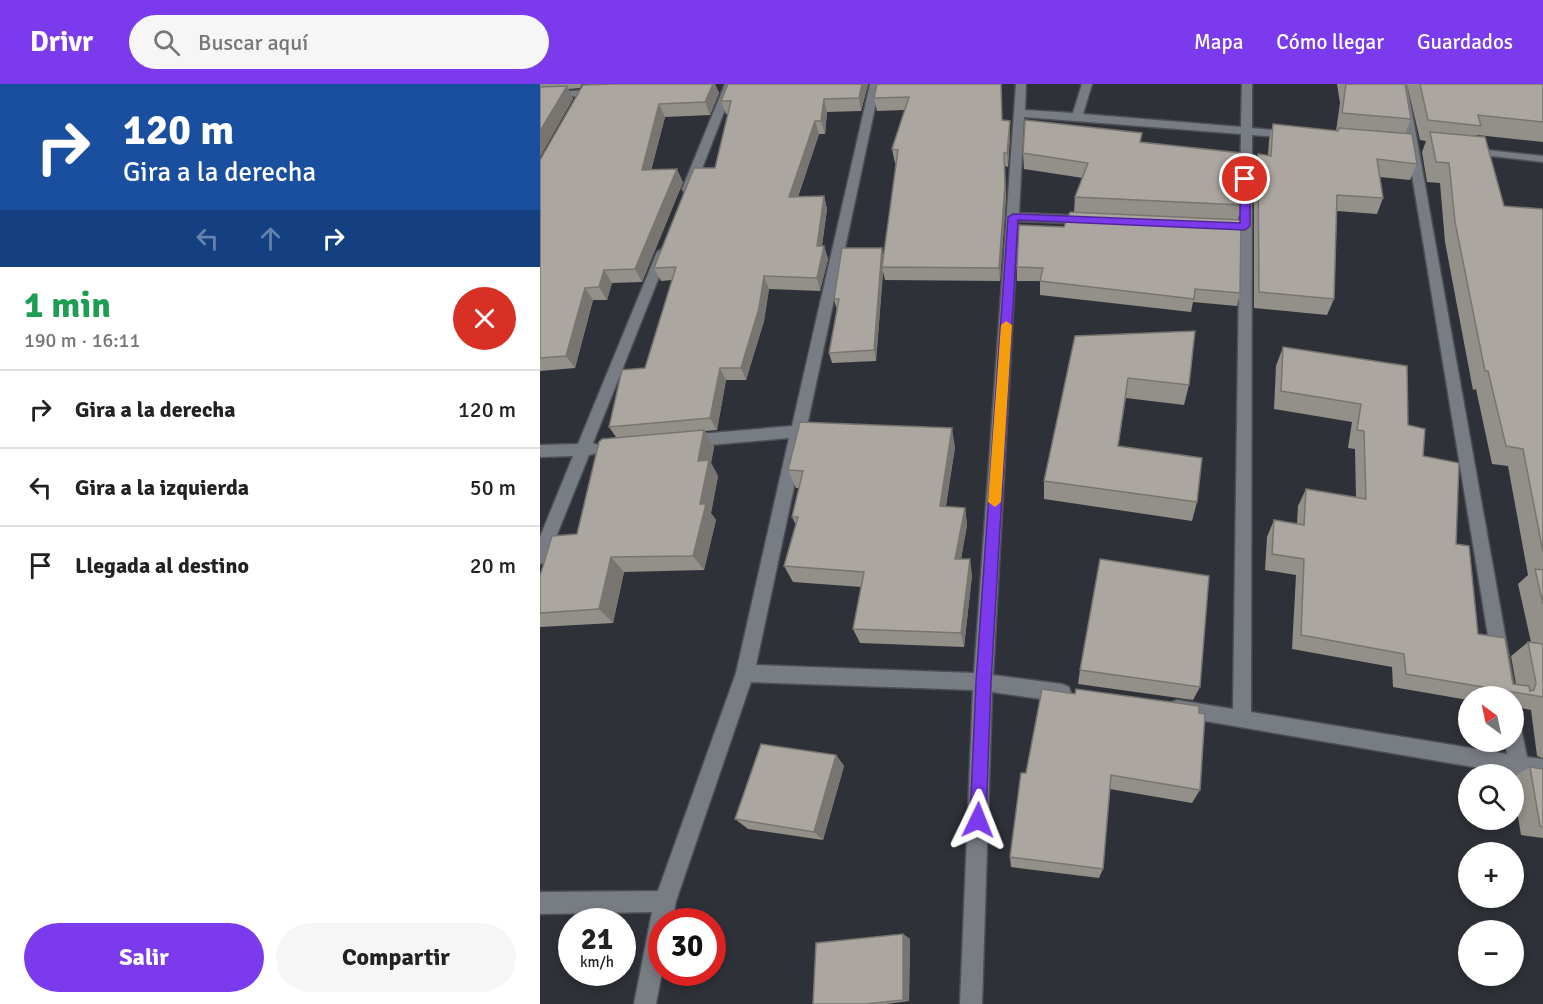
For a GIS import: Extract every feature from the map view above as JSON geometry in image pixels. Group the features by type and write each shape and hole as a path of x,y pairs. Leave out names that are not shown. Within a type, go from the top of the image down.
{"street":[{"path":"645,1004 665,901 745,673 875,84"},
{"path":"971,1004 983,682 1021,84"},
{"path":"1077,117 1087,84"},
{"path":"1242,718 1239,226 1247,84"},
{"path":"1402,84 1505,686"},
{"path":"685,198 729,88"},
{"path":"540,95 609,93"},
{"path":"1020,113 1305,136"},
{"path":"1460,150 1543,159"},
{"path":"1013,217 1106,221"},
{"path":"540,556 668,241"},
{"path":"668,443 798,431"},
{"path":"540,451 608,448"},
{"path":"745,673 983,682 1077,696"},
{"path":"1160,707 1242,718 1513,764"},
{"path":"1524,766 1543,769"},
{"path":"540,903 665,901"}],"building":[{"path":"713,84 705,102 659,104 642,170 677,169 635,269 604,270 599,287 585,288 566,356 540,358 540,160 583,85"},
{"path":"728,84 862,84 859,98 824,99 821,121 815,121 789,197 824,196 817,246 824,246 817,278 764,276 759,308 741,368 720,368 710,418 609,427 622,370 645,368 676,267 654,268 694,168 715,168 731,101 721,101"},
{"path":"877,84 1001,84 1002,120 1010,121 1007,153 1004,153 1005,185 999,268 882,267 898,150 892,149 909,97 874,98"},
{"path":"1346,84 1405,84 1411,119 1342,113"},
{"path":"1420,84 1543,84 1543,122 1478,115 1481,126 1428,120"},
{"path":"567,86 540,131 540,87"},
{"path":"1025,120 1142,133 1140,142 1242,153 1242,205 1075,197 1088,163 1023,153"},
{"path":"1273,124 1338,131 1339,128 1412,134 1417,164 1377,159 1383,198 1337,195 1334,299 1259,292 1258,154 1271,156"},
{"path":"1430,132 1485,137 1504,206 1543,209 1543,552 1523,449 1506,446 1488,371 1485,371 1455,222 1449,163 1436,162"},
{"path":"1070,212 1241,220 1240,293 1195,289 1194,299 1040,281 1043,268 1017,267 1019,225 1064,227"},
{"path":"842,248 882,248 874,350 829,353 839,299 834,299"},
{"path":"1195,331 1189,385 1128,378 1118,446 1202,458 1197,502 1044,481 1075,336"},
{"path":"1283,347 1407,366 1408,425 1425,429 1423,456 1459,463 1456,544 1469,546 1478,634 1505,638 1513,684 1529,686 1530,691 1534,690 1536,683 1528,642 1543,644 1543,697 1524,694 1524,686 1477,686 1406,674 1404,654 1301,635 1304,559 1272,554 1274,520 1304,525 1306,489 1366,499 1364,431 1357,430 1361,404 1281,391"},
{"path":"800,422 952,428 940,506 965,508 955,559 970,559 961,633 853,629 864,572 784,566 798,517 792,517 803,471 788,470"},
{"path":"704,430 698,461 709,460 700,504 706,504 693,556 611,557 599,609 540,613 540,576 552,536 577,534 599,442 602,439"},
{"path":"1100,559 1209,576 1200,687 1080,670"},
{"path":"1535,569 1543,570 1543,604"},
{"path":"1042,689 1075,694 1076,689 1199,706 1199,713 1205,714 1200,790 1111,775 1103,869 1010,857 1021,773 1026,773"},
{"path":"761,744 836,755 814,832 735,819"},
{"path":"1530,767 1543,769 1543,827 1540,826"},
{"path":"903,934 903,1000 865,1004 813,1004 816,943"}],"slow traffic":[{"path":"995,502 1006,325"}],"route":[{"path":"978,820 983,682 1013,217 1245,226 1245,179"}]}
